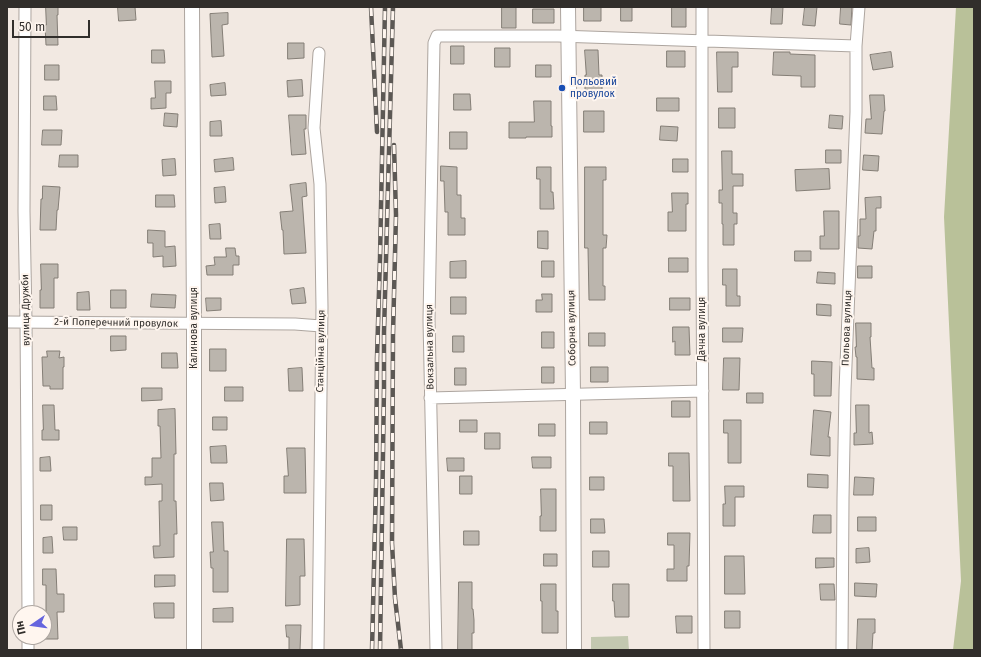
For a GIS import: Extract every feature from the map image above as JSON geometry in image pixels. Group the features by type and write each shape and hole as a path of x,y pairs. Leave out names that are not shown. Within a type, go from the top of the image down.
{"street":[{"name":"вулиця Дружби","path":"25,7 24,211 28,605"},
{"name":"Калинова вулиця","path":"192,7 194,650"},
{"name":"Соборна вулиця","path":"568,7 573,394 574,650"},
{"name":"Дачна вулиця","path":"702,7 704,650"},
{"name":"Польова вулиця","path":"842,650 844,397 856,112 856,46 859,7"},
{"name":"Вокзальна вулиця","path":"436,650 429,320 434,43 438,36 568,37"},
{"path":"568,37 856,46"},
{"name":"Станційна вулиця","path":"318,650 322,307 320,184 314,128 319,53"},
{"name":"2-й Поперечний провулок","path":"7,322 295,324 321,326"},
{"path":"430,398 703,391"}],"green space":[{"path":"956,7 974,7 974,650 953,650 961,581 944,217"},
{"path":"628,636 629,650 591,650 591,637"}],"building":[{"path":"46,7 58,7 58,45 46,45"},
{"path":"118,7 135,7 136,20 119,21"},
{"path":"502,7 516,7 516,28 502,28"},
{"path":"584,7 601,7 601,21 584,21"},
{"path":"621,7 632,7 632,21 621,21"},
{"path":"672,7 686,7 686,27 672,27"},
{"path":"772,7 783,7 782,24 771,24"},
{"path":"805,7 817,7 815,26 803,25"},
{"path":"841,7 852,7 851,25 840,24"},
{"path":"533,9 554,9 554,23 533,23"},
{"path":"228,13 228,24 222,25 224,56 212,57 210,14"},
{"path":"288,43 304,43 304,58 288,59"},
{"path":"451,46 464,46 464,64 451,64"},
{"path":"495,48 510,48 510,67 495,67"},
{"path":"152,50 164,50 165,63 152,63"},
{"path":"585,50 598,50 599,75 602,75 602,93 585,93"},
{"path":"667,51 685,51 685,67 667,67"},
{"path":"717,52 738,52 738,67 732,67 732,92 718,92"},
{"path":"774,52 815,55 815,87 801,87 801,76 773,75"},
{"path":"891,52 893,67 873,70 870,55"},
{"path":"45,65 59,65 59,80 45,80"},
{"path":"536,65 551,65 551,77 536,77"},
{"path":"302,80 303,96 288,97 287,81"},
{"path":"155,81 171,81 171,93 166,93 166,108 151,109 151,98 155,98"},
{"path":"225,83 226,95 211,96 210,85"},
{"path":"454,94 470,94 471,110 454,110"},
{"path":"870,95 884,95 885,111 882,134 865,133 866,119 871,119"},
{"path":"44,96 56,96 57,110 44,110"},
{"path":"657,98 679,98 679,111 657,111"},
{"path":"534,101 551,101 552,137 509,138 509,122 534,122"},
{"path":"719,108 735,108 735,128 719,128"},
{"path":"584,111 604,111 604,132 584,132"},
{"path":"165,113 178,114 177,127 164,126"},
{"path":"289,115 306,115 306,129 304,129 306,154 292,155"},
{"path":"830,115 843,116 842,129 829,128"},
{"path":"221,121 222,136 210,136 210,122"},
{"path":"661,126 678,127 677,141 660,140"},
{"path":"43,130 62,130 61,145 42,145"},
{"path":"450,132 467,132 467,149 450,149"},
{"path":"826,150 841,150 841,163 826,163"},
{"path":"722,151 732,151 732,174 743,174 743,186 733,186 733,213 737,213 737,224 734,224 734,245 723,245 722,203 719,203 719,190 722,190"},
{"path":"60,155 78,155 78,167 59,167"},
{"path":"864,155 879,156 878,171 863,170"},
{"path":"233,158 234,170 215,172 214,160"},
{"path":"175,159 176,175 163,176 162,160"},
{"path":"673,159 688,159 688,172 673,172"},
{"path":"441,166 457,167 457,195 461,195 461,218 465,218 465,235 448,235 448,212 445,212 444,181 441,181"},
{"path":"537,167 551,167 551,192 553,192 554,209 540,209 540,179 537,179"},
{"path":"585,167 606,167 606,180 603,180 603,235 607,235 606,248 603,248 603,286 605,286 605,300 589,300 588,248 585,248"},
{"path":"829,169 830,189 796,191 795,170"},
{"path":"306,183 307,196 302,197 306,253 284,254 283,230 280,212 293,211 290,185"},
{"path":"43,186 60,187 56,230 40,230"},
{"path":"225,187 226,202 215,203 214,188"},
{"path":"672,193 688,193 688,204 686,204 686,231 668,231 668,212 672,212"},
{"path":"156,195 174,195 175,207 156,207"},
{"path":"881,197 881,208 876,208 876,231 874,231 872,249 858,248 860,219 866,219 865,198"},
{"path":"824,211 839,211 839,249 820,249 820,236 824,236"},
{"path":"220,224 221,239 210,239 209,225"},
{"path":"148,230 165,231 165,247 175,246 176,266 163,267 163,256 153,257 153,243 148,243"},
{"path":"538,231 548,231 548,249 538,248"},
{"path":"226,248 235,248 236,256 239,256 239,265 233,265 233,275 207,275 206,266 215,265 214,257 226,257"},
{"path":"795,251 811,251 811,261 795,261"},
{"path":"669,258 688,258 688,272 669,272"},
{"path":"466,261 466,278 450,278 450,262"},
{"path":"542,261 554,261 554,277 542,277"},
{"path":"41,264 58,264 58,278 54,278 54,308 40,308"},
{"path":"858,266 872,266 872,278 858,278"},
{"path":"723,269 737,269 737,296 740,296 740,306 726,306 726,285 723,285"},
{"path":"818,272 835,273 835,284 817,283"},
{"path":"304,288 306,303 292,304 290,290"},
{"path":"111,290 126,290 126,308 111,308"},
{"path":"89,292 90,310 77,310 77,293"},
{"path":"152,294 176,295 175,308 151,307"},
{"path":"542,294 552,294 552,312 536,312 536,300 542,300"},
{"path":"451,297 466,297 466,314 451,314"},
{"path":"206,298 221,298 221,310 207,311"},
{"path":"670,298 690,298 690,310 670,310"},
{"path":"817,304 831,305 831,316 817,315"},
{"path":"856,323 871,323 870,337 874,380 857,379 857,357 855,347"},
{"path":"673,327 689,327 690,355 675,355"},
{"path":"723,328 743,328 742,342 723,342"},
{"path":"542,332 554,332 554,348 542,348"},
{"path":"589,333 605,333 605,346 589,346"},
{"path":"111,336 126,336 126,350 111,351"},
{"path":"453,336 464,336 464,352 453,352"},
{"path":"210,349 226,349 226,371 210,371"},
{"path":"47,351 60,351 59,358 64,357 63,389 50,389 50,386 43,386 42,357 47,357"},
{"path":"162,353 177,353 178,368 162,368"},
{"path":"724,358 740,358 739,390 723,390"},
{"path":"812,361 832,362 831,396 814,396 814,374 812,374"},
{"path":"542,367 554,367 554,383 542,383"},
{"path":"591,367 608,367 608,382 591,382"},
{"path":"302,368 303,391 289,391 288,369"},
{"path":"455,368 466,368 466,385 455,385"},
{"path":"225,387 243,387 243,401 225,401"},
{"path":"142,388 162,388 162,400 142,401"},
{"path":"747,393 763,393 763,403 747,403"},
{"path":"672,401 690,401 690,417 672,417"},
{"path":"43,405 54,405 55,430 59,430 59,440 42,440"},
{"path":"856,405 869,405 869,433 872,432 873,444 854,445 854,433 856,433"},
{"path":"175,409 176,454 174,454 174,501 176,501 177,534 174,534 174,557 154,558 153,546 160,546 159,501 162,501 162,484 145,485 145,477 152,477 152,458 161,458 158,410"},
{"path":"814,410 831,412 828,437 830,437 830,456 811,455"},
{"path":"213,417 227,417 227,430 213,430"},
{"path":"460,420 477,420 477,432 460,432"},
{"path":"724,420 741,420 741,463 728,463 728,433 724,433"},
{"path":"590,422 607,422 607,434 590,434"},
{"path":"539,424 555,424 555,436 539,436"},
{"path":"485,433 500,433 500,449 485,449"},
{"path":"226,446 227,463 211,463 210,447"},
{"path":"287,448 305,448 306,493 284,493 284,476 288,476"},
{"path":"669,453 689,453 690,501 673,501 673,466 669,466"},
{"path":"50,457 51,471 40,471 40,458"},
{"path":"532,457 551,457 551,468 533,468"},
{"path":"447,458 464,458 464,471 448,471"},
{"path":"808,474 828,475 828,488 808,487"},
{"path":"460,476 472,476 472,494 460,494"},
{"path":"590,477 604,477 604,490 590,490"},
{"path":"855,477 874,478 873,495 854,495"},
{"path":"210,483 223,483 224,500 211,501"},
{"path":"725,486 744,486 744,497 735,497 735,526 723,526"},
{"path":"541,489 556,489 556,531 540,531"},
{"path":"41,505 52,505 52,520 41,520"},
{"path":"814,515 831,515 831,533 813,533"},
{"path":"858,517 876,517 876,531 858,531"},
{"path":"591,519 604,519 605,533 591,533"},
{"path":"212,522 223,522 224,551 228,551 228,592 213,592 213,568 211,568 210,552 213,552"},
{"path":"63,527 77,527 77,540 64,540"},
{"path":"464,531 479,531 479,545 464,545"},
{"path":"668,533 690,533 687,581 667,581 667,569 674,569 674,545 668,545"},
{"path":"52,537 53,553 43,553 43,538"},
{"path":"287,539 304,539 305,576 300,576 300,605 286,606"},
{"path":"869,548 870,562 856,563 856,549"},
{"path":"593,551 609,551 609,567 593,567"},
{"path":"544,554 557,554 557,566 544,566"},
{"path":"725,556 744,556 745,594 725,594"},
{"path":"816,558 834,558 834,567 816,568"},
{"path":"43,569 56,569 57,594 64,594 64,612 57,612 58,639 52,639 52,605 46,605 46,585 43,585"},
{"path":"155,575 175,575 175,586 155,587"},
{"path":"459,582 472,582 474,633 472,633 472,650 458,650"},
{"path":"855,583 877,584 876,597 855,596"},
{"path":"541,584 556,584 558,633 542,633"},
{"path":"613,584 629,584 629,617 615,617"},
{"path":"820,584 834,584 835,600 821,600"},
{"path":"154,603 174,603 174,618 155,618"},
{"path":"233,608 233,622 213,622 213,609"},
{"path":"725,611 740,611 740,628 725,628"},
{"path":"676,616 692,616 692,633 677,633"},
{"path":"858,619 875,619 875,633 873,633 872,650 857,650"},
{"path":"286,625 301,625 300,650 289,650 289,637 287,637"}],"railway":[{"path":"371,7 377,132"},
{"path":"372,650 385,7"},
{"path":"380,650 384,332 393,7"},
{"path":"394,145 396,215 393,334 392,543 395,598 401,650"}],"place":[{"name":"Польовий провулок","path":"562,88"}]}
